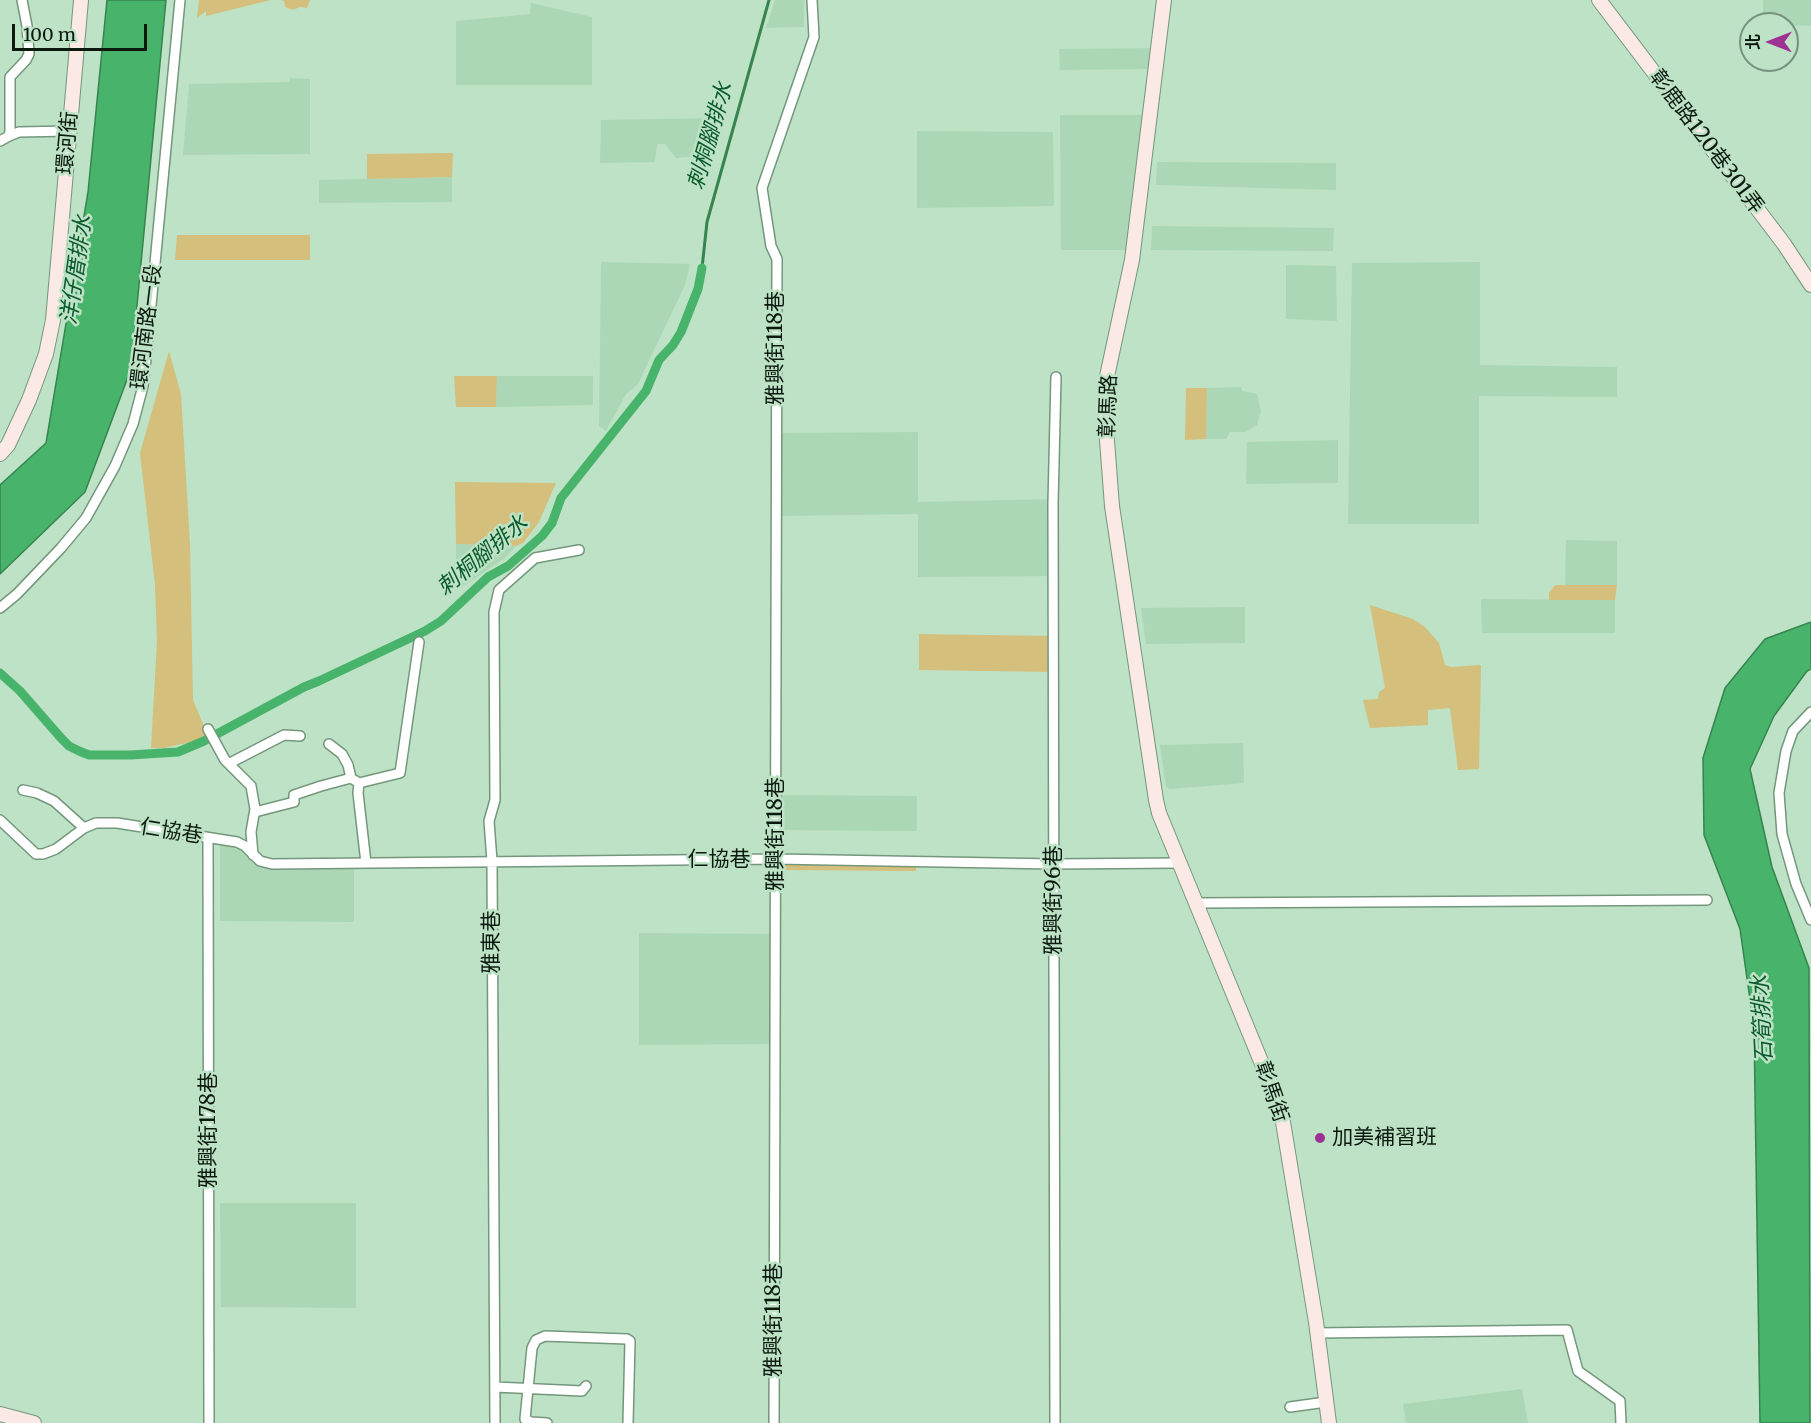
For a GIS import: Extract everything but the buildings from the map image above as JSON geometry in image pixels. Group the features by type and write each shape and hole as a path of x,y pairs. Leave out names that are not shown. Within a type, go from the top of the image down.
{"street":[{"path":"22,0 27,26 28,54 26,60 10,77 5,138 19,132 69,131"},
{"name":"環河街","path":"0,454 8,445 29,400 46,354 53,320 81,0"},
{"name":"環河南路一段","path":"0,608 17,594 61,548 86,518 115,466 133,424 143,386 180,0"},
{"name":"雅興街118巷","path":"774,1423 777,259 771,246 762,188 814,37 812,0"},
{"name":"彰馬路","path":"1159,813 1112,506 1105,414 1106,381 1132,260 1164,0"},
{"name":"彰鹿路120巷301弄","path":"1599,0 1784,244 1811,285"},
{"name":"雅興街96巷","path":"1055,1423 1053,503 1056,377"},
{"name":"雅東巷","path":"495,1423 492,861 489,821 495,800 494,612 499,590 536,558 579,550"},
{"path":"255,812 294,802 294,795 355,780 400,773 419,642"},
{"path":"1811,712 1793,731 1786,751 1779,793 1782,834 1796,884 1811,920"},
{"path":"208,729 225,760 251,786 255,812 251,832 253,855"},
{"path":"230,763 284,735 300,736"},
{"path":"329,744 342,754 355,780 366,863"},
{"path":"23,790 37,793 54,801 84,828"},
{"name":"彰馬街","path":"1159,813 1281,1110 1329,1423"},
{"name":"仁協巷","path":"0,820 36,854 56,849 84,828 96,823 117,822 237,842 245,846 260,861 272,864 776,860 1053,864 1179,863"},
{"name":"雅興街178巷","path":"208,838 209,1423"},
{"path":"1197,903 1707,900"},
{"path":"1317,1333 1567,1330 1578,1371 1620,1401 1621,1423"},
{"path":"547,1423 526,1421 532,1348 533,1343 540,1338 627,1339 630,1341 628,1423"},
{"path":"495,1387 582,1391 586,1386"},
{"path":"1290,1407 1326,1402"},
{"path":"0,1414 34,1423"}],"shaded area":[{"path":"199,0 271,0 206,16 206,11 197,18"},
{"path":"281,0 310,0 307,8 300,7 293,10 285,7 284,1"},
{"path":"775,0 804,0 804,27 766,28"},
{"path":"1763,0 1811,0 1811,26 1799,26 1799,12 1763,12"},
{"path":"531,3 592,17 592,85 456,85 456,21 530,14"},
{"path":"1158,48 1157,69 1060,70 1059,49"},
{"path":"290,78 310,79 310,154 183,155 189,84 289,82"},
{"path":"1060,115 1153,115 1133,250 1061,250"},
{"path":"722,118 710,155 676,158 665,144 657,144 655,162 600,163 601,120"},
{"path":"917,131 1053,132 1054,206 917,208"},
{"path":"453,153 452,177 367,179 367,154"},
{"path":"1157,162 1336,163 1336,190 1156,185"},
{"path":"452,177 452,202 319,203 319,180"},
{"path":"1152,226 1334,228 1333,251 1151,250"},
{"path":"177,235 310,235 310,260 175,260"},
{"path":"601,262 690,264 685,285 638,384 626,394 606,431 599,426"},
{"path":"1480,262 1480,365 1617,367 1617,397 1479,396 1479,524 1348,524 1352,263"},
{"path":"1286,265 1336,266 1337,321 1286,319"},
{"path":"169,351 181,394 190,544 193,700 209,738 164,748 151,748 157,641 155,585 140,453"},
{"path":"454,376 497,376 496,407 456,407"},
{"path":"497,376 593,376 593,405 496,407"},
{"path":"1241,387 1242,391 1257,394 1261,411 1257,425 1246,432 1230,432 1226,439 1206,439 1207,388"},
{"path":"1186,388 1207,388 1206,439 1185,440"},
{"path":"918,432 918,502 1055,499 1054,576 918,577 918,514 782,516 782,433"},
{"path":"1338,440 1338,483 1246,484 1247,442"},
{"path":"455,482 556,483 539,522 523,543 516,546 456,544"},
{"path":"1566,540 1617,541 1617,585 1565,585"},
{"path":"456,544 516,546 505,558 456,591"},
{"path":"1555,585 1617,585 1615,600 1549,600 1549,593"},
{"path":"1481,599 1615,600 1615,633 1482,633"},
{"path":"1370,605 1413,619 1425,627 1439,643 1445,665 1451,667 1481,665 1479,769 1458,770 1450,708 1428,710 1428,725 1370,728 1363,700 1378,699 1379,692 1385,688"},
{"path":"1245,607 1245,643 1146,644 1141,608"},
{"path":"919,634 1054,636 1054,672 919,670"},
{"path":"1243,743 1244,783 1170,789 1166,787 1160,745"},
{"path":"781,795 917,796 917,831 781,830"},
{"path":"220,840 237,840 268,862 354,862 354,922 220,921"},
{"path":"785,862 916,864 916,871 783,870"},
{"path":"639,933 773,934 774,1044 639,1045"},
{"path":"220,1203 356,1203 356,1308 221,1307"},
{"path":"1522,1389 1528,1423 1406,1423 1403,1404"}],"water":[{"name":"洋仔厝排水","path":"107,0 166,0 131,369 85,492 0,574 0,485 46,443 88,192"},
{"name":"石筍排水","path":"1811,622 1811,669 1807,671 1774,716 1750,769 1772,867 1809,968 1810,1423 1760,1423 1754,1028 1740,929 1704,835 1703,758 1725,688 1765,639"}],"waterway":[{"name":"刺桐腳排水","path":"702,268 707,222 769,0"},
{"name":"刺桐腳排水","path":"0,673 20,691 69,746 79,751 89,755 178,752 204,741 304,687 425,631 441,621 488,577 508,566 542,536 552,523 561,498 646,391 659,360 681,332 698,289 702,268"}],"place":[{"name":"加美補習班","path":"1320,1138"}]}
